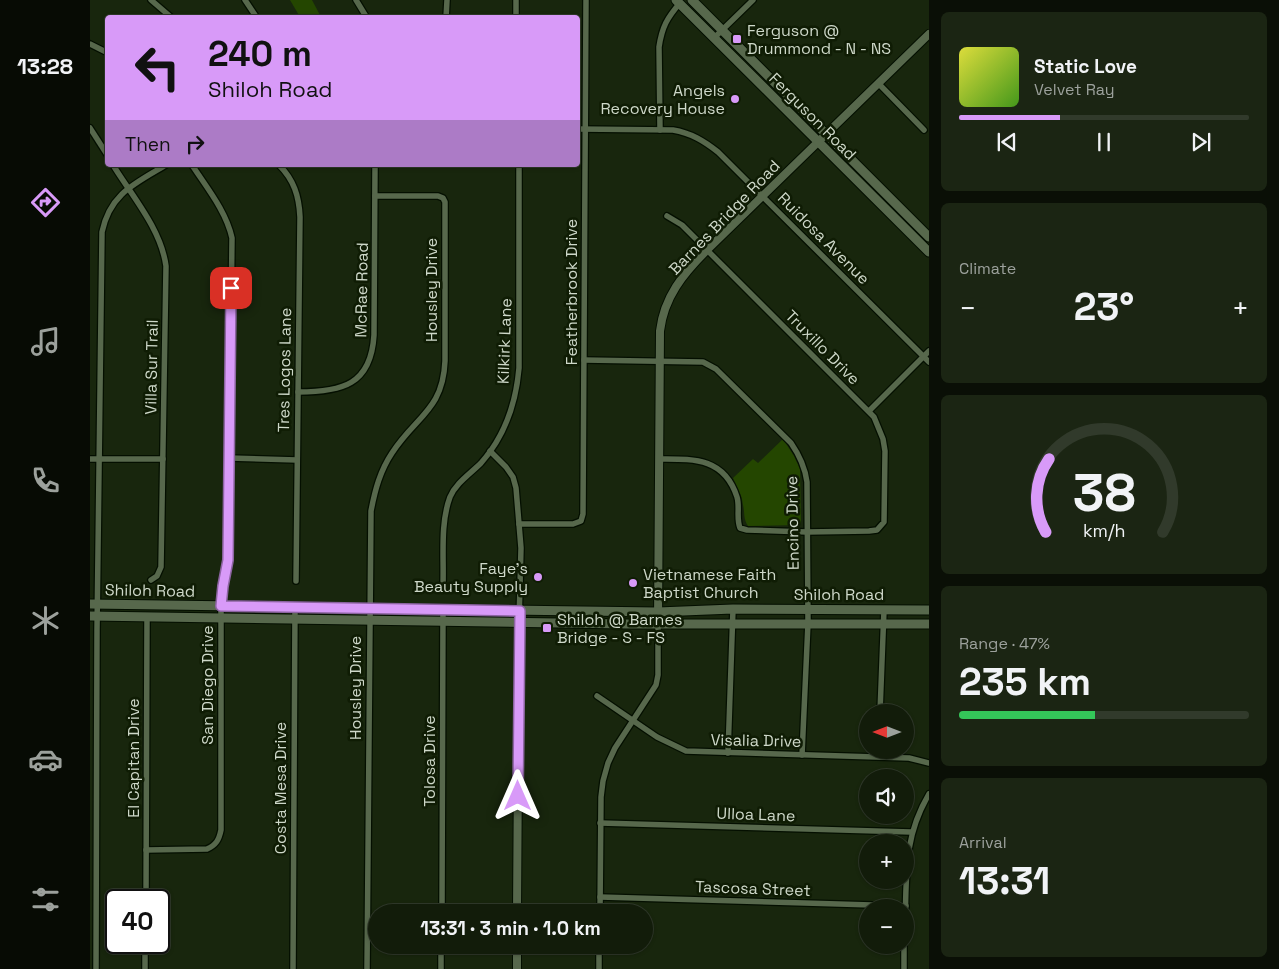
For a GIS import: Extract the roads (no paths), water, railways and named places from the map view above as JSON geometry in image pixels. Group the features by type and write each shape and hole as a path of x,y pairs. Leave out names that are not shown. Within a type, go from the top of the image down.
{"main road":[{"name":"Ferguson Road","path":"692,0 928,236"},
{"name":"Ferguson Road","path":"678,2 929,252"},
{"name":"Shiloh Road","path":"94,604 658,612 733,609 929,610"},
{"name":"Shiloh Road","path":"94,616 658,624 929,624"}],"street":[{"path":"151,0 168,15"},
{"path":"245,0 255,15"},
{"path":"356,0 365,15"},
{"path":"446,0 446,15"},
{"path":"516,0 516,15"},
{"name":"Featherbrook Drive","path":"519,524 574,524 581,521 583,514 586,0"},
{"path":"714,38 753,0"},
{"path":"660,130 659,46 661,33 667,19 678,2"},
{"name":"Barnes Bridge Road","path":"658,624 659,361 660,331 665,307 676,284 706,250 929,34"},
{"path":"90,44 105,52"},
{"path":"580,65 586,65"},
{"path":"878,83 924,130"},
{"path":"90,128 105,151"},
{"name":"Ruidosa Avenue","path":"580,130 660,130 684,132 707,143 762,195 929,362"},
{"name":"Villa Sur Trail","path":"114,167 159,236 166,266 161,567 157,576 151,580"},
{"path":"96,969 94,604 99,459 102,232 110,207 117,198 163,167"},
{"name":"San Diego Drive","path":"146,850 207,849 214,846 221,830 221,606 228,560 232,238 223,213 193,167"},
{"name":"Tres Logos Lane","path":"281,167 292,180 300,202 296,581"},
{"name":"McRae Road","path":"298,392 321,392 335,390 344,386 361,374 371,357 374,335 375,167"},
{"name":"Kilkirk Lane","path":"443,585 444,526 446,510 451,495 490,451 511,412 517,384 519,167"},
{"name":"Housley Drive","path":"367,969 371,511 380,474 406,433 438,397 445,361 445,202 443,198 438,196 375,196"},
{"name":"Truxillo Drive","path":"667,216 682,226 869,411 879,426 884,439 885,451 884,522 877,530 807,532"},
{"path":"920,242 928,236"},
{"path":"869,411 929,351"},
{"name":"Encino Drive","path":"584,360 697,361 712,365 791,443 798,453 805,467 807,482 808,623 802,755"},
{"path":"490,451 513,477 516,488 521,548 517,904"},
{"path":"90,458 163,459"},
{"path":"229,458 297,460"},
{"path":"659,459 695,459 711,464 721,471 728,479 737,498 740,528 747,530 807,532"},
{"name":"Costa Mesa Drive","path":"293,969 294,606"},
{"name":"Tolosa Drive","path":"442,904 443,609"},
{"path":"728,753 733,609"},
{"path":"880,704 884,610"},
{"name":"El Capitan Drive","path":"146,889 148,617"},
{"path":"600,904 600,796 608,763 615,748 634,722 656,685 658,675 658,624"},
{"name":"Visalia Drive","path":"597,696 657,737 681,750 699,753 859,756"},
{"name":"Visalia Drive","path":"913,759 929,763"},
{"path":"906,899 906,868 911,832 929,794"},
{"name":"Ulloa Lane","path":"600,823 911,832"},
{"name":"Tascosa Street","path":"600,897 859,905"},
{"path":"145,969 146,954"},
{"path":"441,954 441,969"},
{"path":"517,954 517,969"},
{"path":"599,954 599,969"},
{"path":"904,954 904,969"}],"place":[{"name":"Ferguson @ Drummond - N - NS","path":"737,39"},
{"name":"Angels Recovery House","path":"735,99"},
{"name":"Faye's Beauty Supply","path":"538,577"},
{"name":"Vietnamese Faith Baptist Church","path":"633,583"},
{"name":"Shiloh @ Barnes Bridge - S - FS","path":"547,628"}]}
